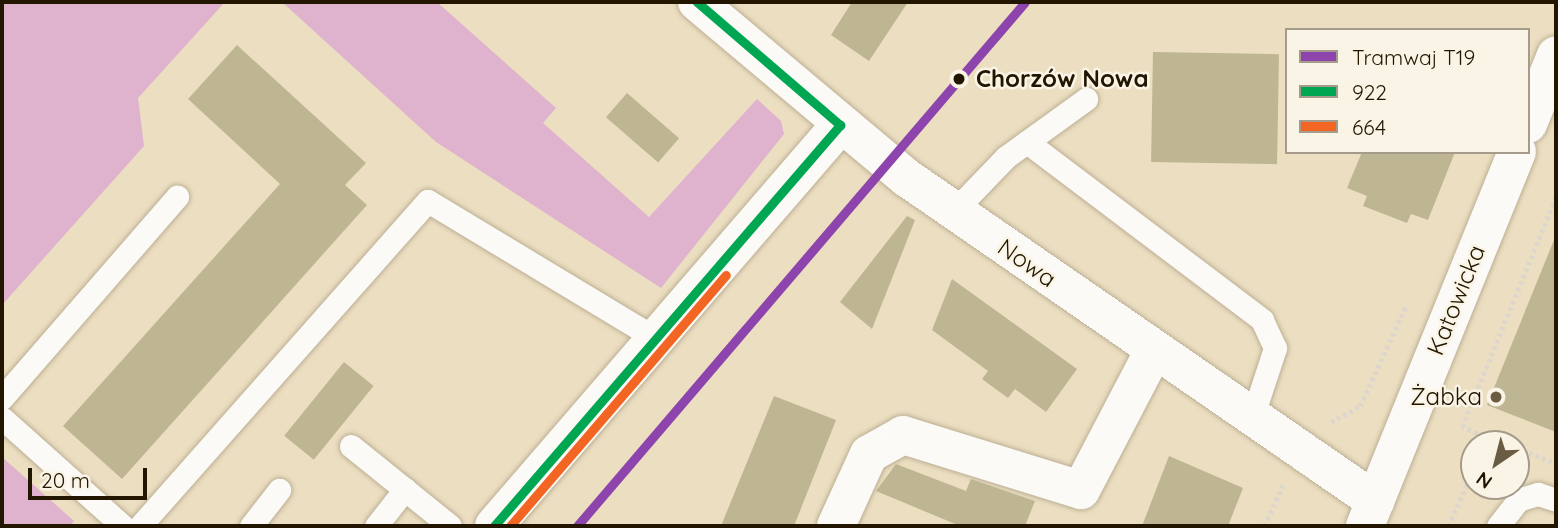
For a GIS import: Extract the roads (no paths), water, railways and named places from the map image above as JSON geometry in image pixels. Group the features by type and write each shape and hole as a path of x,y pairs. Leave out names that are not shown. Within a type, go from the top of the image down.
{"street":[{"name":"Nowa","path":"697,2 841,125 954,211 1153,352 1298,450 1370,514"},
{"path":"1530,119 1556,55"},
{"path":"494,526 841,125"},
{"name":"Katowicka","path":"1370,514 1516,154"},
{"path":"836,526 869,454 903,435 1081,490 1153,352"}],"lane":[{"path":"954,211 1027,142 1086,99"},
{"path":"1027,142 1262,320 1275,348 1252,418"},
{"path":"2,398 177,197"},
{"path":"140,526 428,201 655,338"},
{"path":"2,418 123,526"},
{"path":"351,446 450,526"},
{"path":"376,526 405,489"},
{"path":"251,526 279,490"},
{"path":"1499,526 1518,499 1538,494 1556,500"}],"tram line":[{"name":"T19","path":"577,526 1025,2"}],"place":[{"name":"Chorzów Nowa","path":"959,79"},
{"name":"Żabka","path":"1496,397"}]}
